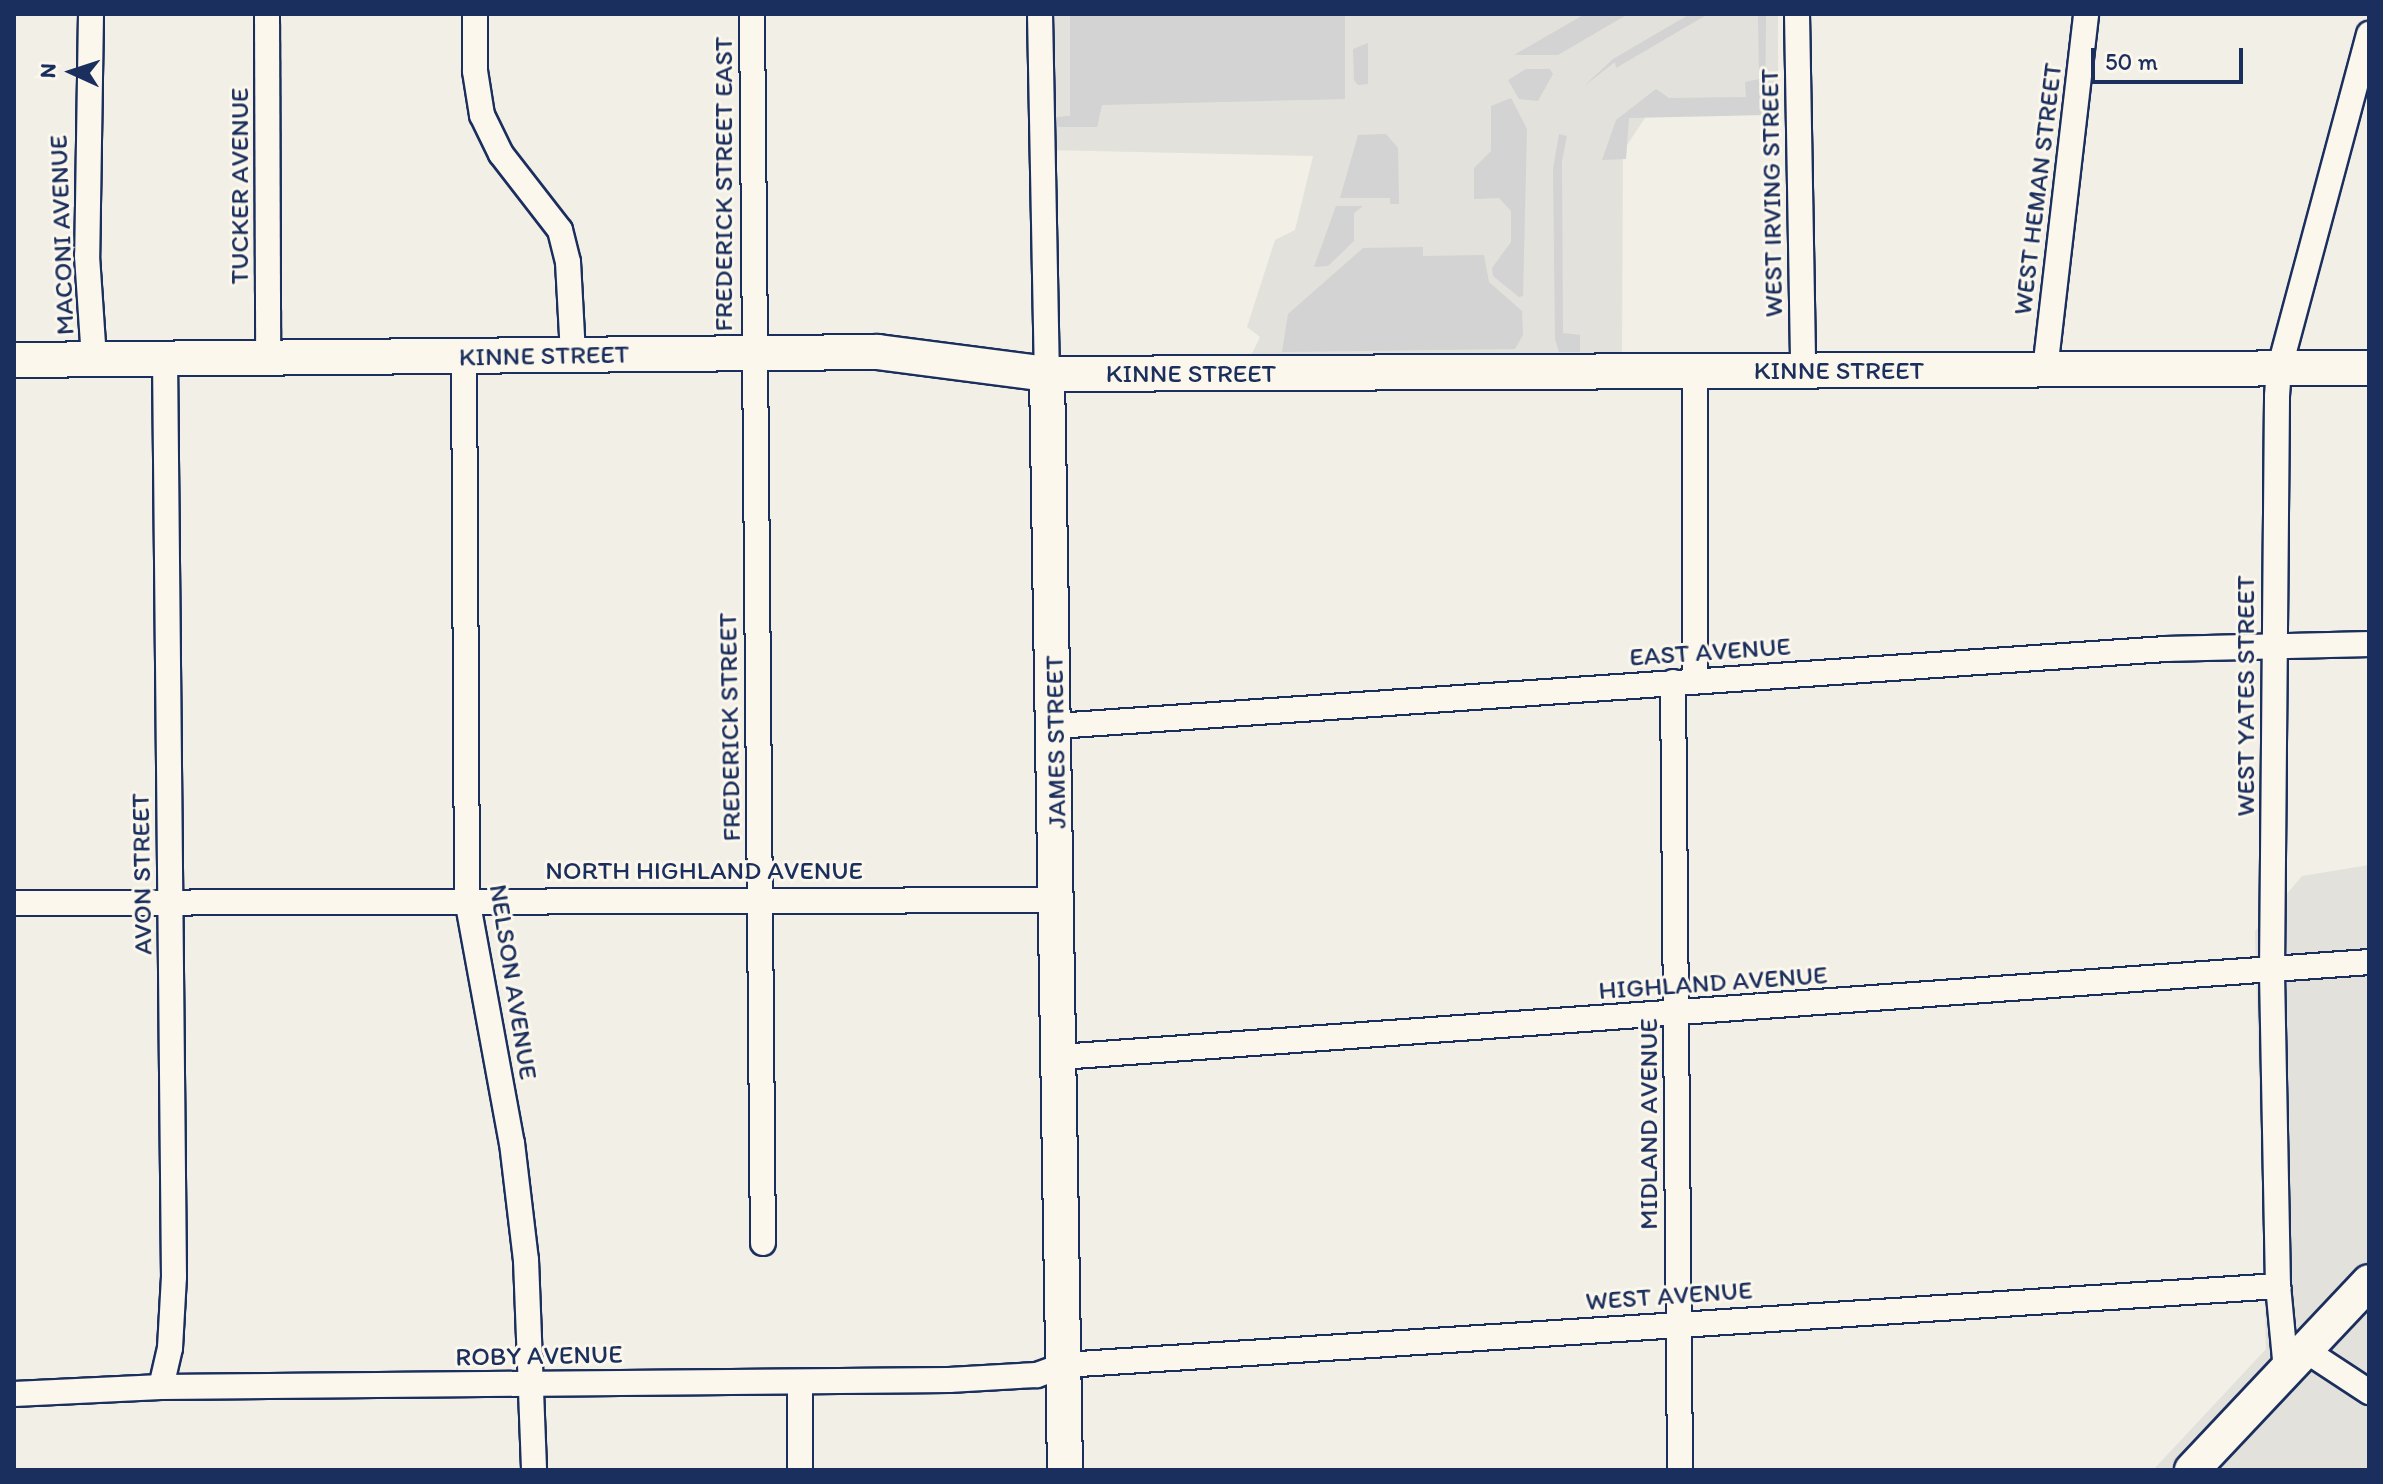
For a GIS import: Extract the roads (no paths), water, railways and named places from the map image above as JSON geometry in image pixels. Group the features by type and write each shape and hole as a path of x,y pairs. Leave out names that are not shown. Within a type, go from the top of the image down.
{"street":[{"name":"MACONI AVENUE","path":"91,14 87,225 94,359"},
{"name":"TUCKER AVENUE","path":"267,14 268,358"},
{"path":"475,14 475,71 482,115 501,154 560,230 568,262 573,355"},
{"name":"FREDERICK STREET EAST","path":"752,14 752,353"},
{"name":"JAMES STREET","path":"1040,14 1056,726 1065,1470"},
{"name":"WEST IRVING STREET","path":"1797,14 1803,371"},
{"name":"WEST HEMAN STREET","path":"2045,370 2086,14"},
{"name":"WEST YATES STREET","path":"2296,1360 2278,1286 2272,972 2279,370 2369,34"},
{"name":"KINNE STREET","path":"14,360 752,353 914,355 1047,374 2369,368"},
{"name":"FREDERICK STREET","path":"752,353 763,1243"},
{"name":"NELSON AVENUE","path":"464,356 467,899 512,1143 526,1260 534,1470"},
{"name":"AVON STREET","path":"161,1387 170,1348 174,1277 165,359"},
{"name":"MIDLAND AVENUE","path":"1680,1470 1676,1013 1695,372"},
{"name":"EAST AVENUE","path":"1056,726 1684,681 2274,645 2369,644"},
{"name":"NORTH HIGHLAND AVENUE","path":"14,903 467,899 1058,900"},
{"name":"HIGHLAND AVENUE","path":"1060,1057 2272,972 2369,962"},
{"path":"2192,1470 2369,1282"},
{"name":"WEST AVENUE","path":"1064,1365 2278,1286"},
{"path":"2296,1360 2369,1392"},
{"name":"ROBY AVENUE","path":"14,1394 29,1390 161,1387 800,1382 1037,1375 1064,1365"},
{"path":"800,1382 800,1470"}]}
